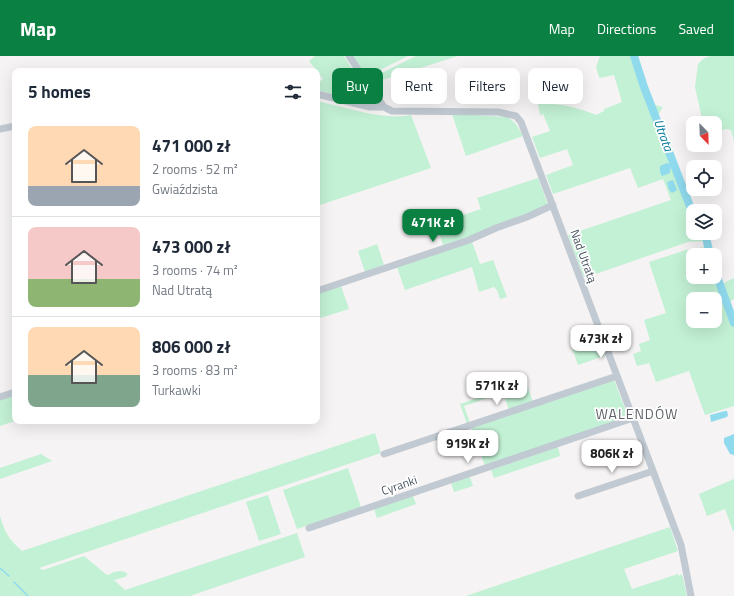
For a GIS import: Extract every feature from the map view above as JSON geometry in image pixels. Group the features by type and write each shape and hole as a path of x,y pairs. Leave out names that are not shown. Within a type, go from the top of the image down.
{"street":[{"path":"349,56 384,107"},
{"name":"Nad Utratą","path":"320,95 370,107 384,107 392,111 498,112 516,116 521,122 681,545 691,596"},
{"path":"0,129 12,127"},
{"path":"320,290 469,240 553,205"},
{"path":"384,454 617,376"},
{"path":"0,397 12,393"},
{"name":"Cyranki","path":"309,528 633,418"},
{"path":"578,496 652,471"}],"green space":[{"path":"315,56 344,56 351,68 332,68 332,94 320,91 320,82 323,79 320,75 320,68 314,68 309,61"},
{"path":"352,56 408,56 383,68 360,68"},
{"path":"416,56 458,56 420,68 392,68"},
{"path":"600,56 637,56 650,96 655,105 663,107 658,115 686,188 686,196 689,196 692,204 686,204 686,240 709,240 710,248 699,248 705,247 704,241 688,242 584,277 568,235 671,200 663,179 638,188 630,168 553,194 546,175 573,165 567,149 540,158 532,137 550,131 543,114 540,115 538,104 568,106 596,115 604,111 604,109 622,102 614,75 599,77 596,67"},
{"path":"710,56 734,56 734,141 731,130 726,129 722,130 722,116 701,116 695,87 698,64 703,59"},
{"path":"391,68 391,77 383,80 383,72"},
{"path":"320,102 377,115 411,115 431,168 320,205"},
{"path":"452,114 508,117 516,124 523,136 466,156"},
{"path":"538,178 548,205 477,234 443,245 436,224 481,209 477,198"},
{"path":"472,242 480,264 493,260 507,297 500,299 497,290 494,287 479,292 472,267 405,290 397,267"},
{"path":"377,244 384,265 365,272 358,251"},
{"path":"686,250 686,284 722,284 734,278 734,299 729,302 734,315 734,406 705,415 689,371 656,382 649,363 637,366 633,354 641,351 639,344 650,340 644,320 666,313 649,262"},
{"path":"341,286 349,309 320,318 320,293"},
{"path":"597,337 604,356 578,365 571,345"},
{"path":"614,380 627,414 624,418 485,466 471,427"},
{"path":"526,382 533,402 509,410 503,393 464,406 470,423 467,424 460,404"},
{"path":"12,396 12,422 0,426 0,400"},
{"path":"375,433 381,453 39,568 43,570 84,556 107,575 120,571 128,574 125,577 114,580 125,590 297,533 305,557 190,596 0,596 0,516 8,535 22,551"},
{"path":"558,447 560,456 494,478 491,470"},
{"path":"41,454 52,461 0,479 0,468"},
{"path":"348,468 361,507 297,529 283,490"},
{"path":"470,477 473,486 454,492 451,483"},
{"path":"734,479 733,531 725,509 707,516 699,494"},
{"path":"268,495 281,534 259,541 246,502"},
{"path":"413,496 416,504 377,518 374,509"},
{"path":"670,527 678,551 624,569 632,589 682,574 687,596 466,596"}],"water":[{"path":"667,163 671,165 670,173 662,176 660,166"},
{"path":"673,180 677,190 672,193 669,190 667,182"},
{"path":"727,411 727,417 711,422 710,415"},
{"path":"734,434 734,455 730,454 724,443 724,438"}],"waterway":[{"name":"Utrata","path":"634,56 644,87 689,204"},
{"name":"Utrata","path":"707,240 708,248"},
{"name":"Utrata","path":"720,284 734,323"},
{"path":"0,568 9,576"},
{"path":"14,582 28,596"}],"district":[{"name":"WALENDÓW","path":"637,413"}]}
